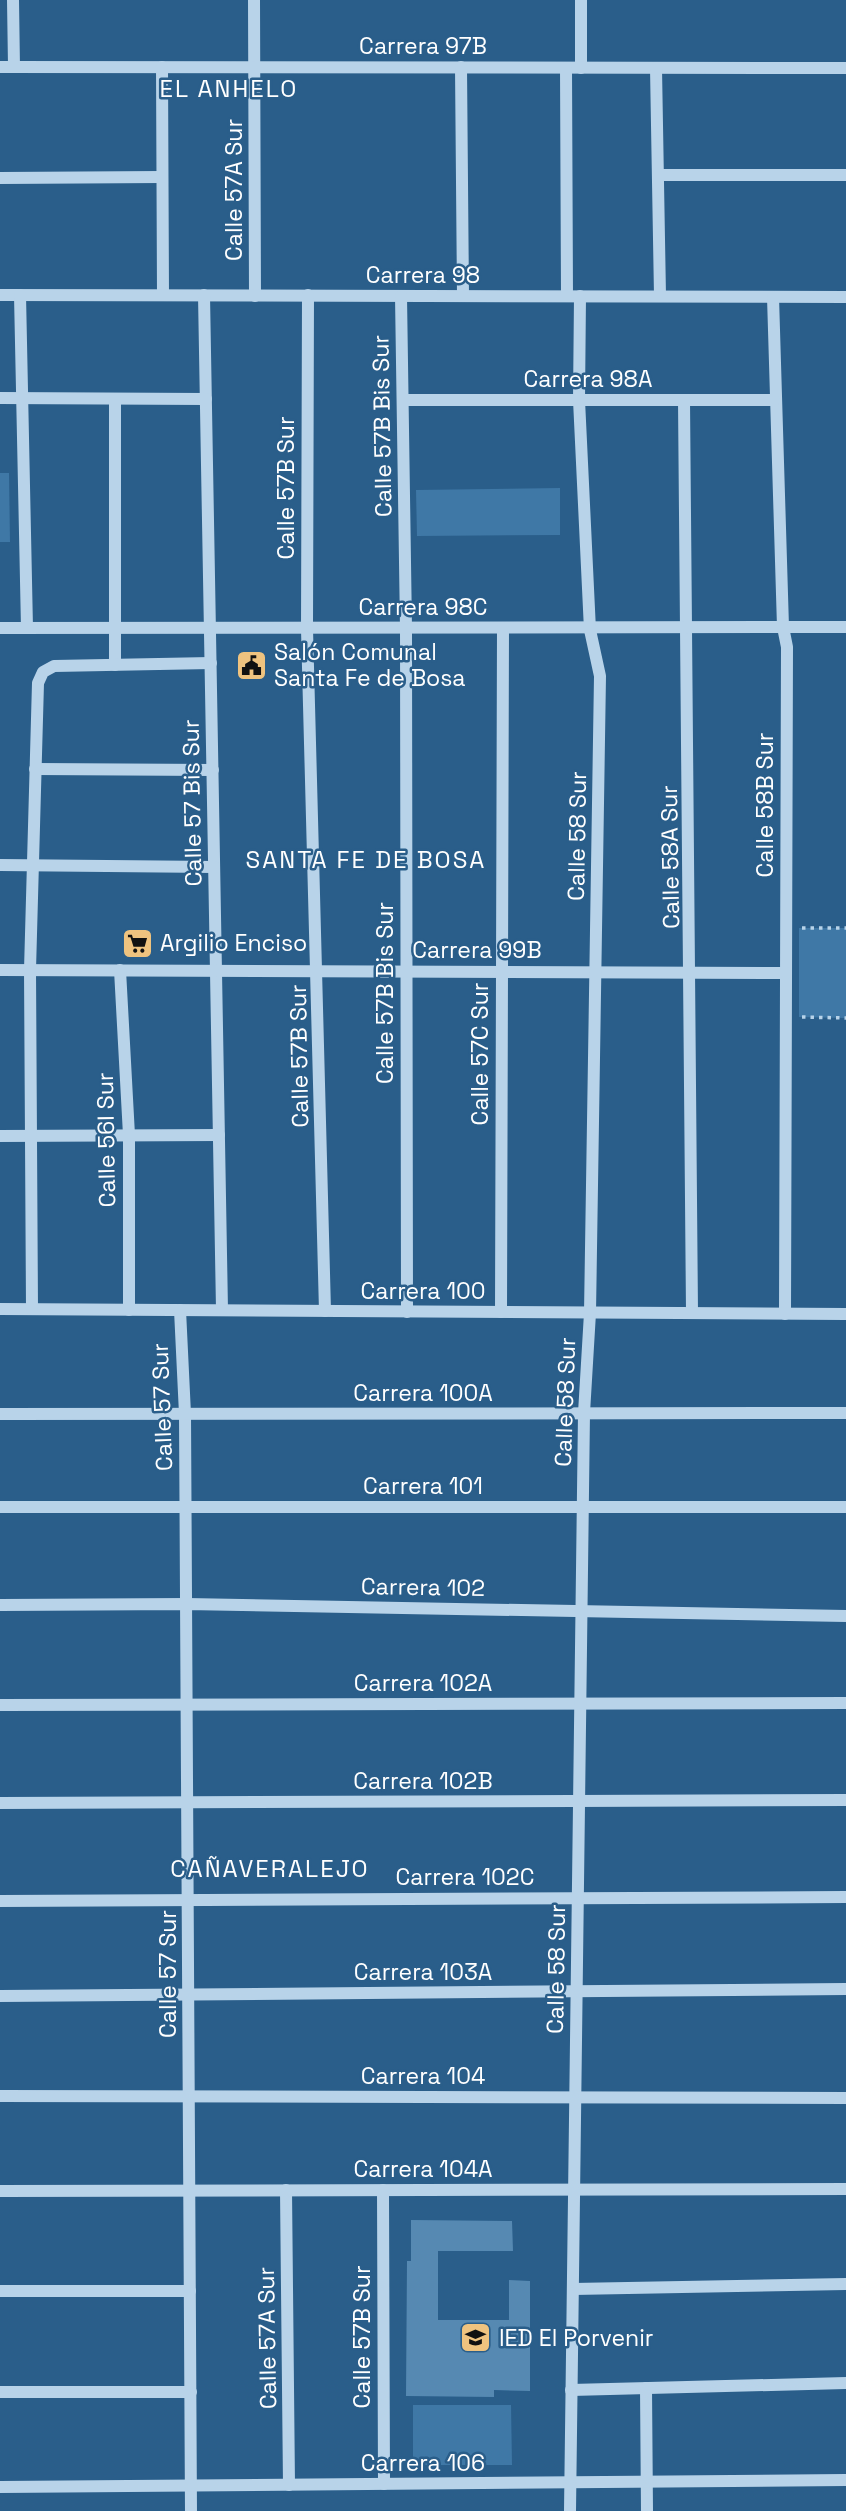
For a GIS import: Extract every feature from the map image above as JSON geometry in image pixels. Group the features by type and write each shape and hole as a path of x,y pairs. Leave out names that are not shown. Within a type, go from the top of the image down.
{"street":[{"path":"7,67 13,0"},
{"name":"Calle 57A Sur","path":"254,0 255,296"},
{"path":"581,0 581,68"},
{"name":"Carrera 97B","path":"7,67 846,68"},
{"path":"162,67 163,295"},
{"path":"461,67 463,296"},
{"name":"Calle 58 Sur","path":"566,68 590,630 600,676 590,1313 584,1413 570,2511"},
{"path":"656,68 660,296"},
{"path":"658,175 846,175"},
{"path":"0,178 162,177"},
{"name":"Carrera 98","path":"0,295 846,297"},
{"path":"20,295 20,398 27,628"},
{"name":"Calle 57 Bis Sur","path":"204,295 222,1310"},
{"name":"Calle 57B Sur","path":"308,295 307,629 325,1311"},
{"name":"Calle 57B Bis Sur","path":"401,296 406,628 407,1312"},
{"name":"Calle 58B Sur","path":"773,297 774,400 783,627 787,647 785,1314"},
{"path":"0,398 206,399"},
{"path":"116,399 116,665"},
{"name":"Carrera 98A","path":"403,400 774,400"},
{"name":"Calle 58A Sur","path":"684,400 692,972 692,1313"},
{"name":"Carrera 98C","path":"0,628 846,628"},
{"name":"Calle 57C Sur","path":"501,1312 503,628"},
{"path":"32,1309 30,970 38,683 43,673 54,666 211,663"},
{"path":"35,769 212,769"},
{"path":"0,865 214,867"},
{"name":"Carrera 99B","path":"0,970 786,973"},
{"name":"Calle 56I Sur","path":"120,970 129,1135 129,1310"},
{"path":"0,1136 219,1135"},
{"name":"Carrera 100","path":"0,1309 846,1314"},
{"name":"Calle 57 Sur","path":"180,1310 186,1414 191,2511"},
{"name":"Carrera 100A","path":"0,1414 846,1413"},
{"name":"Carrera 101","path":"0,1507 846,1507"},
{"name":"Carrera 102","path":"0,1605 187,1604 846,1616"},
{"name":"Carrera 102A","path":"0,1705 846,1703"},
{"name":"Carrera 102B","path":"0,1803 846,1800"},
{"name":"Carrera 102C","path":"0,1901 846,1896"},
{"name":"Carrera 103A","path":"0,1996 846,1989"},
{"name":"Carrera 104","path":"0,2096 846,2098"},
{"name":"Carrera 104A","path":"0,2191 846,2189"},
{"name":"Calle 57A Sur","path":"286,2190 289,2485"},
{"name":"Calle 57B Sur","path":"383,2190 384,2484"},
{"path":"573,2289 846,2284"},
{"path":"0,2291 190,2291"},
{"path":"571,2390 846,2383"},
{"path":"646,2388 647,2511"},
{"path":"0,2392 191,2392"},
{"name":"Carrera 106","path":"0,2487 846,2480"}],"path":[{"path":"786,928 846,928"},
{"path":"786,1017 846,1018"}],"shaded area":[{"path":"0,473 9,473 10,542 0,542"},
{"path":"560,488 560,535 417,536 416,490"},
{"path":"799,928 846,928 846,1018 799,1017"},
{"path":"413,2405 511,2405 512,2465 413,2465"}],"building":[{"path":"411,2220 512,2221 513,2251 438,2251 438,2320 509,2320 509,2280 530,2281 530,2391 494,2390 494,2397 406,2396 407,2261 411,2261"}],"place":[{"name":"Salón Comunal Santa Fe de Bosa","path":"251,665"},
{"name":"Argilio Enciso","path":"137,943"},
{"name":"IED El Porvenir","path":"476,2338"}],"district":[{"name":"EL ANHELO","path":"229,88"},
{"name":"SANTA FE DE BOSA","path":"366,859"},
{"name":"CAÑAVERALEJO","path":"270,1868"}]}
